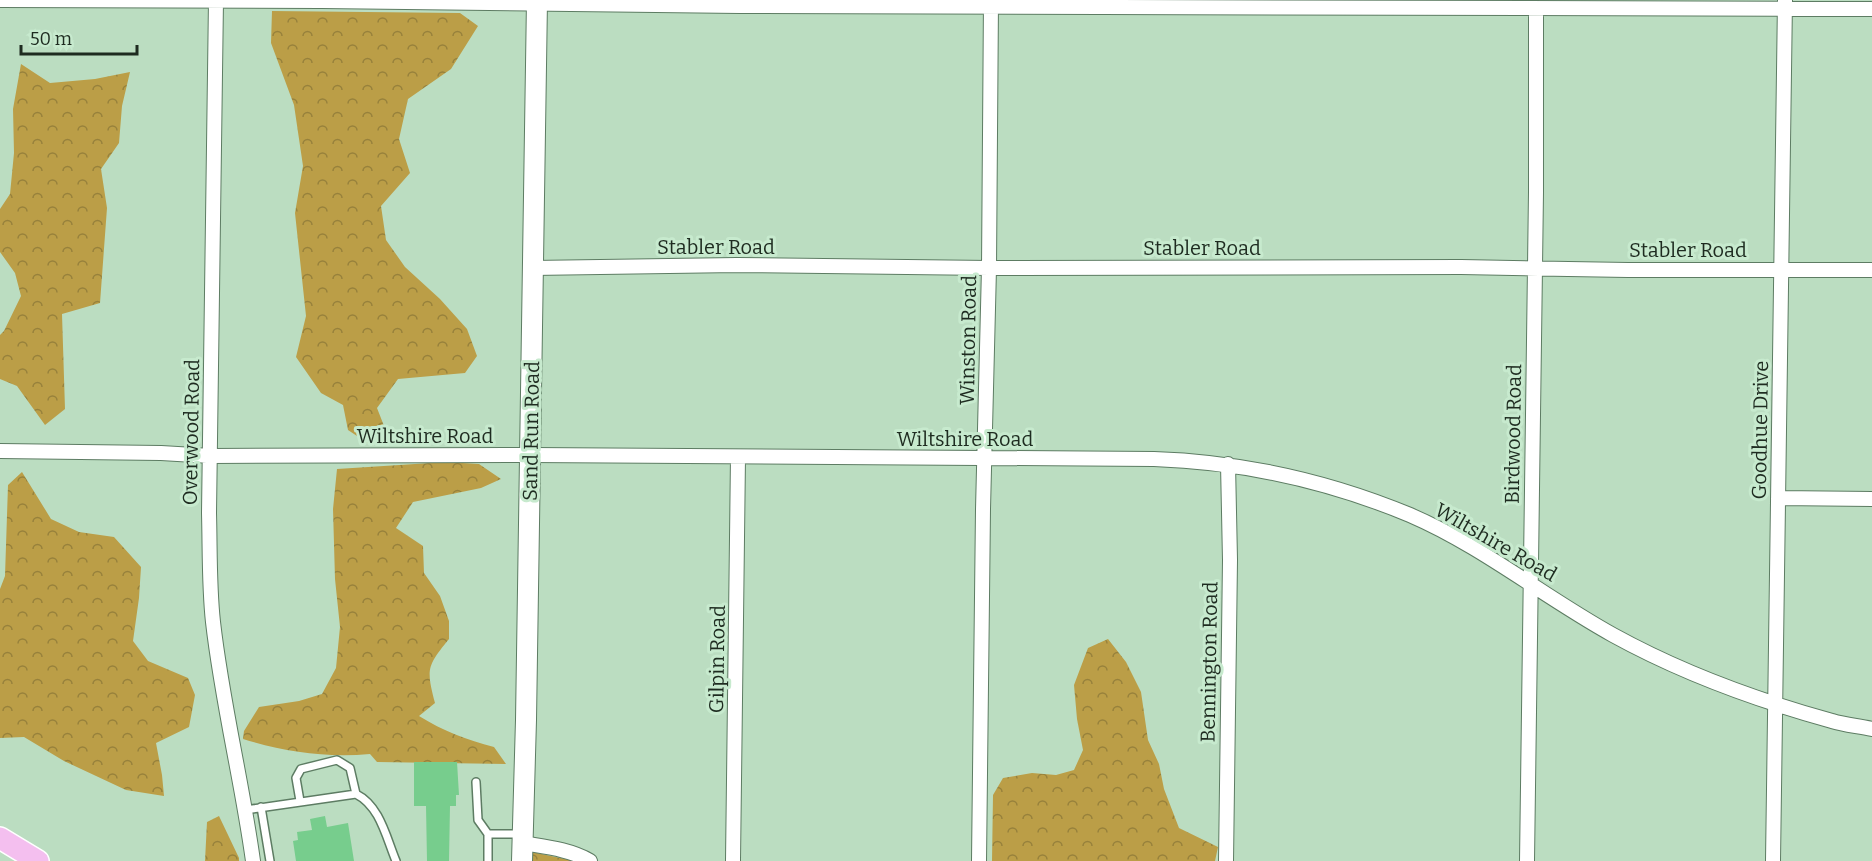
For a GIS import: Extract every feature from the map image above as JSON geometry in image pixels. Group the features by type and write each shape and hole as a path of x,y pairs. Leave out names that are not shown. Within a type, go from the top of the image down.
{"main road":[{"path":"0,838 39,861"}],"street":[{"path":"0,0 991,3 1536,8 1785,4 1872,9"},
{"name":"Overwood Road","path":"216,1 209,513 213,621 253,861"},
{"name":"Sand Run Road","path":"522,846 531,455 537,2"},
{"name":"Winston Road","path":"979,861 991,3"},
{"name":"Goodhue Drive","path":"1773,861 1785,4"},
{"name":"Birdwood Road","path":"1527,861 1536,8"},
{"name":"Stabler Road","path":"532,268 737,265 989,268 1872,270"},
{"name":"Wiltshire Road","path":"0,451 211,456 531,455 1154,459 1228,464 1285,475 1363,497 1411,516 1482,552 1530,585 1612,635 1672,665 1775,704 1831,721 1872,729"},
{"name":"Gilpin Road","path":"733,861 738,457"},
{"name":"Bennington Road","path":"1226,861 1230,560 1228,464"},
{"path":"1778,498 1872,499"},
{"path":"522,846 560,849 590,861"}],"lane":[{"path":"300,801 296,778 301,769 337,760 350,768 356,795"},
{"path":"477,782 478,820 488,834 522,846"},
{"path":"245,810 356,795 363,798 377,813 396,861"},
{"path":"261,807 270,861"},
{"path":"488,834 488,861"}],"green space":[{"path":"272,11 460,13 478,26 451,69 408,99 399,139 410,173 381,206 386,240 405,267 440,299 467,329 477,356 465,373 398,379 377,408 386,431 372,446 348,430 343,405 321,393 296,357 306,316 295,213 303,166 294,105 271,43"},
{"path":"21,64 50,83 95,79 130,72 122,106 119,143 101,169 107,208 100,303 62,314 65,409 45,425 17,386 0,379 0,335 21,296 15,273 0,252 0,209 10,194 14,153 13,109"},
{"path":"446,462 479,464 501,479 481,488 413,502 396,528 423,546 424,573 440,596 449,621 449,639 430,668 430,682 435,703 419,716 455,734 494,747 506,764 377,762 370,754 306,753 243,739 244,731 259,707 299,701 322,694 336,668 340,627 335,579 333,509 337,469"},
{"path":"22,472 51,519 79,532 114,537 141,567 133,641 148,661 188,678 195,695 189,727 156,743 164,796 126,790 64,761 24,737 0,738 0,589 5,576 8,485"},
{"path":"1108,639 1126,662 1141,692 1148,740 1159,764 1164,789 1179,828 1218,847 1215,861 992,861 993,795 1003,778 1032,773 1056,775 1074,770 1083,750 1074,685 1088,648"},
{"path":"219,816 239,861 205,861 207,822"},
{"path":"532,852 570,860 572,861 532,861"}],"building":[{"path":"414,762 457,762 459,795 456,795 456,806 450,806 449,861 427,861 426,806 414,806"},
{"path":"325,816 327,827 348,823 354,861 296,861 293,841 298,840 297,832 312,830 310,819"}]}
